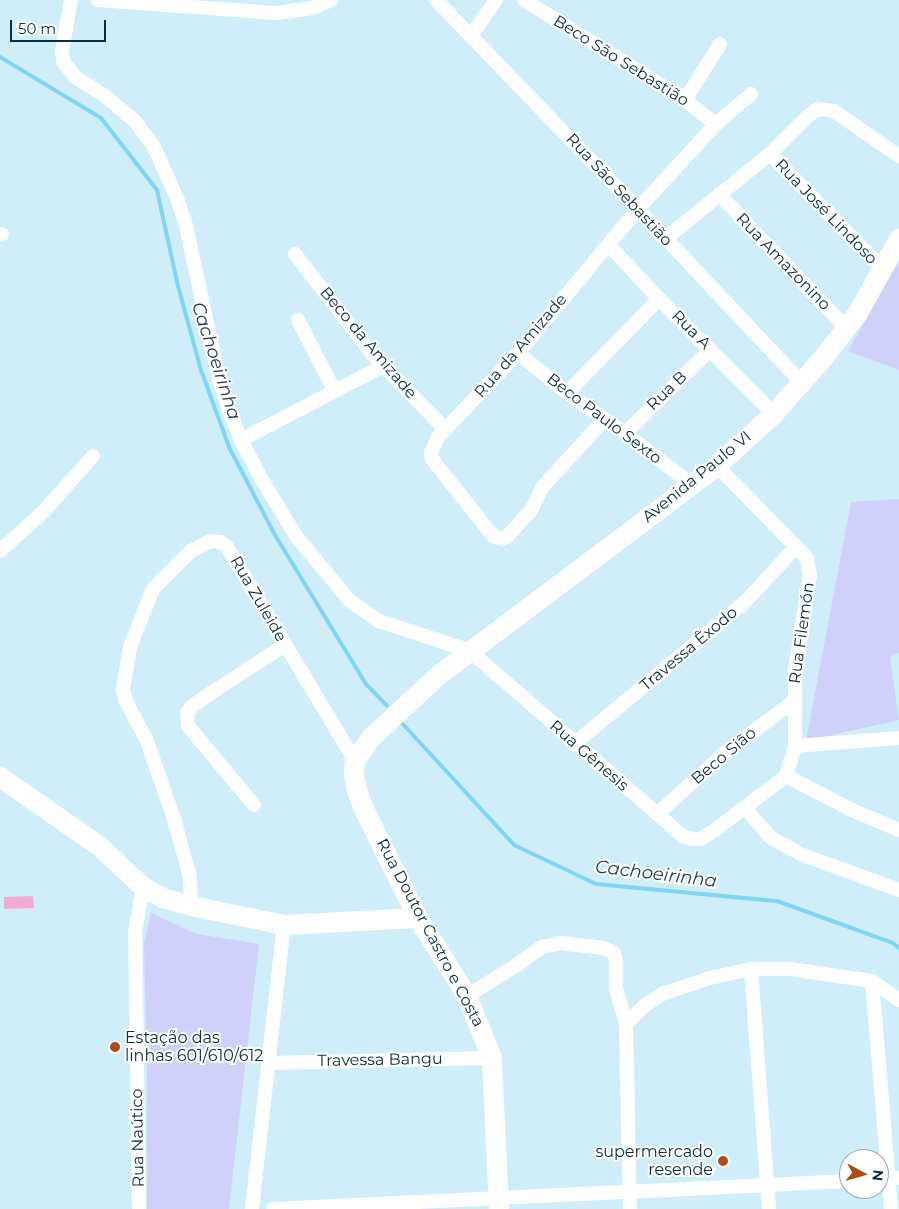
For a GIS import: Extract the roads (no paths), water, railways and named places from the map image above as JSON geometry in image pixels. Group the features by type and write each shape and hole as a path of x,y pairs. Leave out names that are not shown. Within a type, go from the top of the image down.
{"street":[{"path":"71,0 62,51 63,61 75,77 106,96 134,120 158,156 177,198 186,226 219,379 241,440 262,480 296,536 350,601 379,621 470,651"},
{"path":"98,0 277,13 313,8 331,0"},
{"name":"Rua São Sebastião","path":"436,0 638,209 801,382"},
{"path":"471,36 496,0"},
{"name":"Beco São Sebastião","path":"524,0 685,100 716,124"},
{"path":"685,100 720,44"},
{"path":"638,209 716,124 751,94"},
{"path":"665,239 770,154 809,115 822,108 834,111 899,156"},
{"name":"Rua José Lindoso","path":"770,154 882,268"},
{"name":"Rua Amazonino","path":"719,194 846,329"},
{"name":"Rua da Amizade","path":"604,420 543,486 532,509 508,536 500,539 493,536 432,459 431,453 438,437 518,353 638,209"},
{"name":"Avenida Paulo VI","path":"470,651 717,466 774,414 825,356 858,313 899,239"},
{"name":"Rua A","path":"609,245 659,299 774,414"},
{"name":"Beco da Amizade","path":"295,254 383,366 445,429"},
{"path":"567,393 659,299"},
{"path":"298,320 334,390"},
{"name":"Rua B","path":"624,433 710,350"},
{"name":"Beco Paulo Sexto","path":"518,353 567,393 691,484"},
{"path":"241,440 383,366"},
{"path":"0,551 45,510 93,456"},
{"name":"Rua Filemón","path":"717,466 807,558 810,575 794,670 795,746 786,776"},
{"name":"Rua Zuleide","path":"191,906 190,877 174,819 147,741 126,700 123,690 133,639 154,589 192,552 211,541 217,541 227,547 355,760"},
{"name":"Travessa Êxodo","path":"574,744 745,602 796,547"},
{"path":"254,805 188,726 187,713 191,707 211,693 285,646"},
{"path":"355,760 372,738 439,676 470,651"},
{"name":"Rua Gênesis","path":"470,651 574,744 684,837 700,838 715,830 786,776"},
{"name":"Beco Sião","path":"657,814 725,753 794,701"},
{"path":"795,746 899,738"},
{"name":"Rua Doutor Castro e Costa","path":"355,760 356,782 364,809 418,918 467,996 492,1058 499,1203"},
{"path":"0,776 98,846 144,887 163,898 191,906 284,925 418,918"},
{"path":"786,776 854,811 899,830"},
{"path":"744,808 772,838 803,855 899,890"},
{"name":"Rua Naútico","path":"139,1209 135,932 144,887"},
{"path":"252,1209 284,925"},
{"path":"467,996 517,966 542,947 561,943 614,952 616,961 616,989 626,1024 630,1209"},
{"path":"626,1024 644,1006 662,994 710,978 751,969 790,969 872,981 899,1000"},
{"path":"751,969 769,1209"},
{"path":"872,981 886,1149"},
{"name":"Travessa Bangu","path":"268,1063 492,1058"},
{"path":"889,1179 891,1209"},
{"path":"273,1209 499,1203 629,1191 839,1181"}],"waterway":[{"name":"Cachoeirinha","path":"0,57 101,118 157,190 178,286 201,370 229,447 275,535 366,684 387,706"},
{"name":"Cachoeirinha","path":"402,723 514,845 596,884 777,901 893,943 899,948"}],"place":[{"name":"Estação das linhas 601/610/612","path":"115,1047"},
{"name":"supermercado resende","path":"723,1161"}]}
